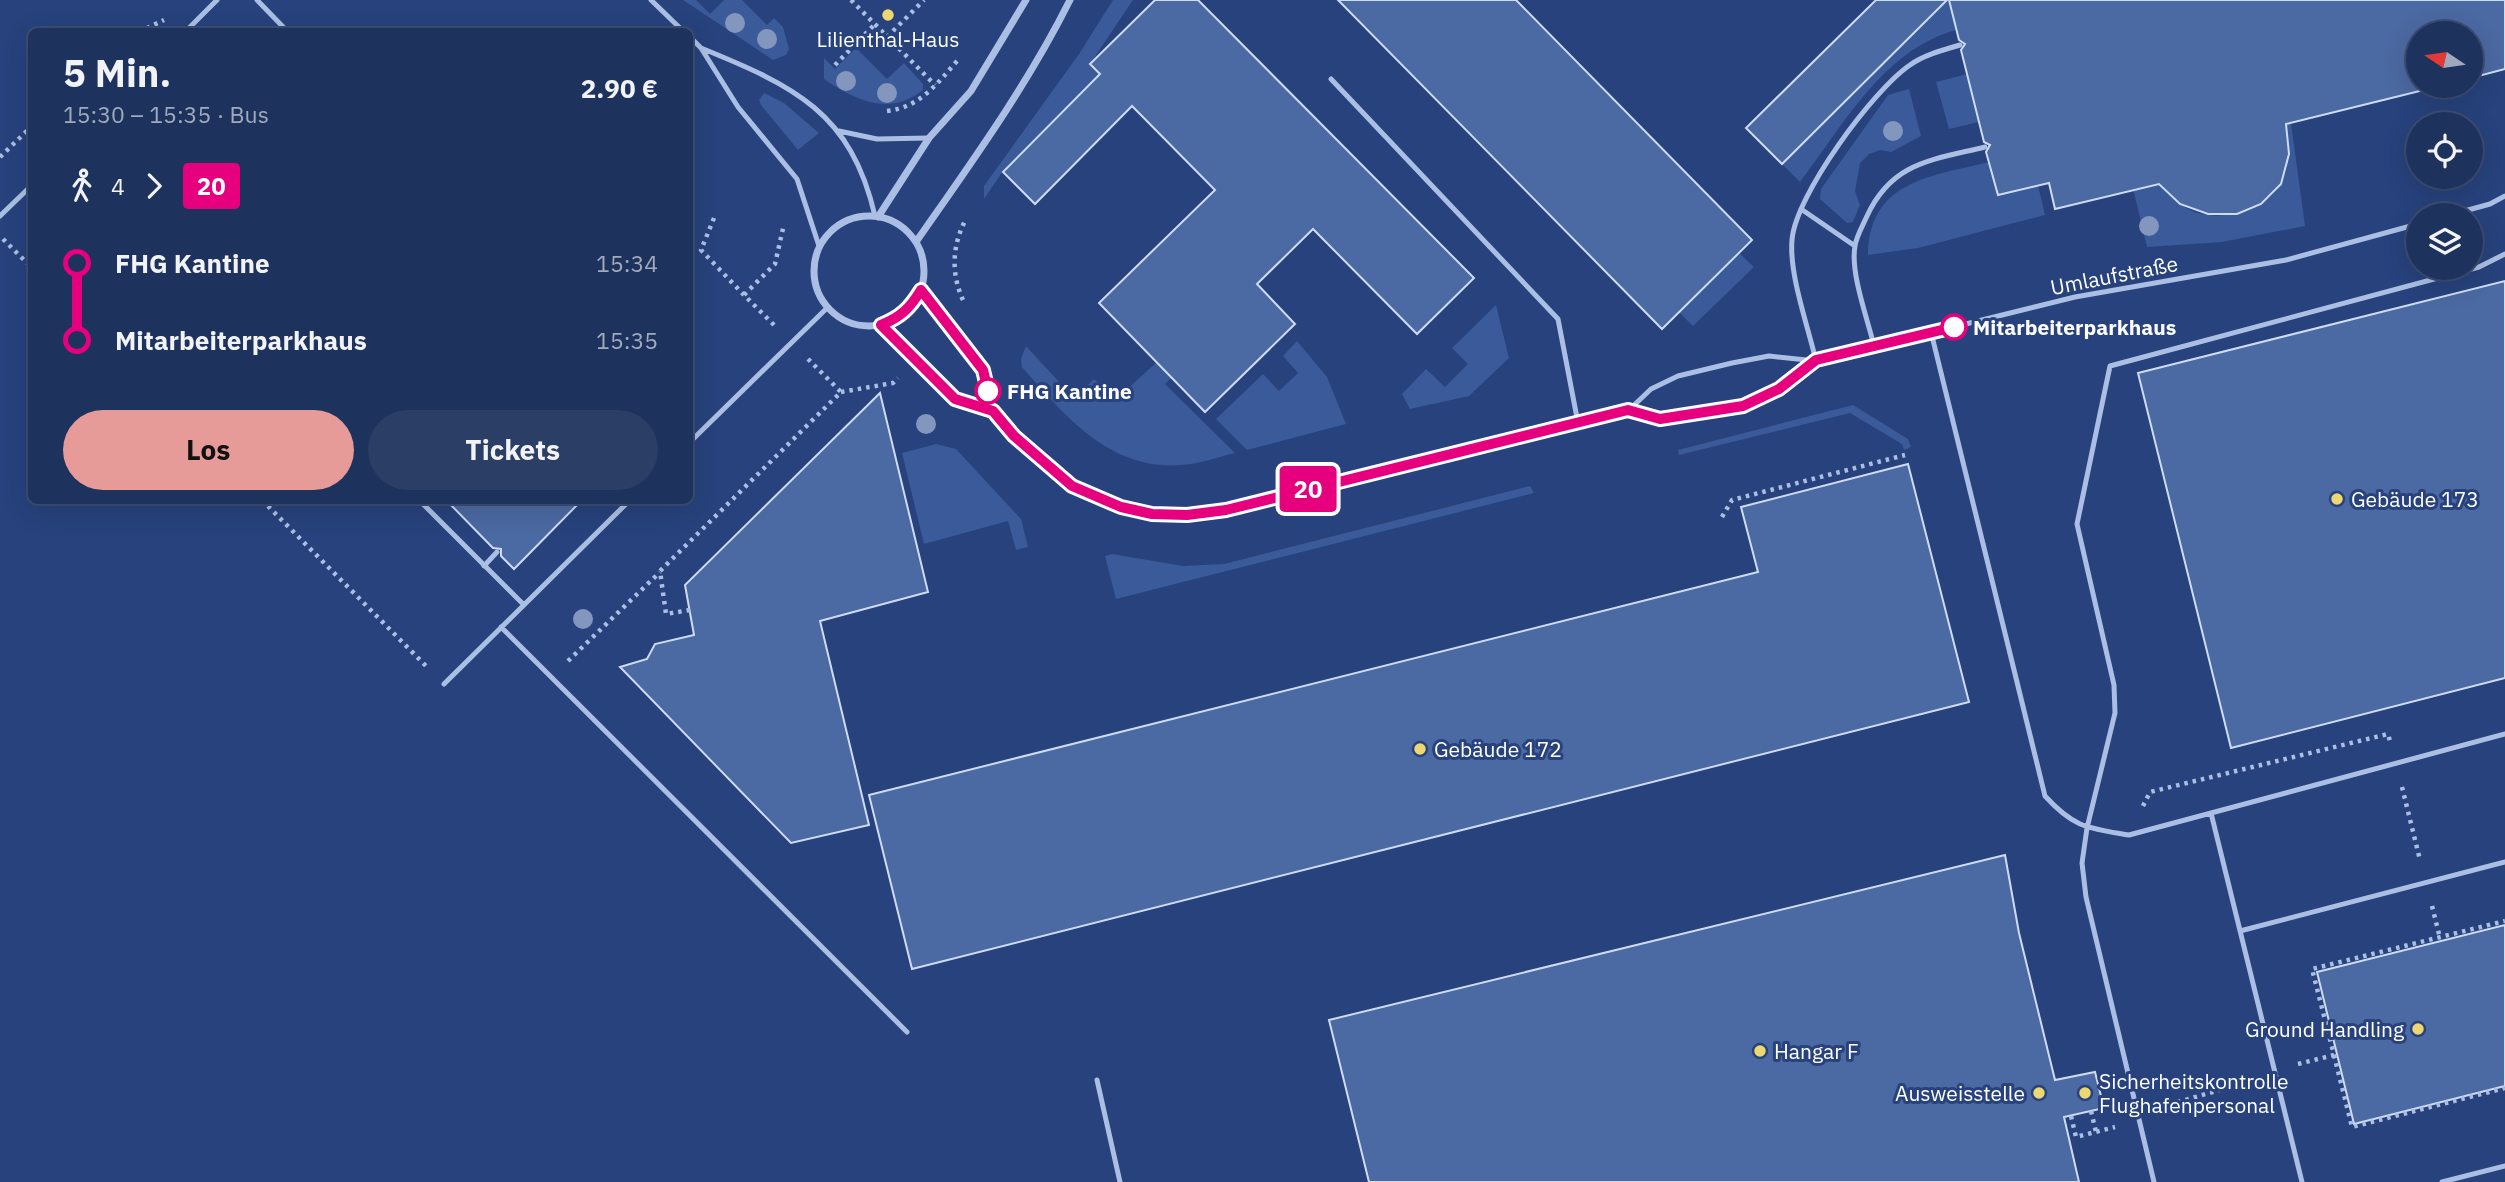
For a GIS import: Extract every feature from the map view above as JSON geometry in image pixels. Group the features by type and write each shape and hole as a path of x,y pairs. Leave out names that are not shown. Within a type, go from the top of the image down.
{"street":[{"path":"876,216 929,138 971,91 1026,0"},
{"path":"916,242 1045,51 1070,0"},
{"path":"876,216 906,230 916,242 922,257 921,290 912,306 898,318 881,325 862,326 843,320 827,308 816,289 813,267 819,246 830,232 844,222 876,216"}],"lane":[{"path":"190,28 217,0"},
{"path":"257,0 284,28"},
{"path":"651,0 680,28"},
{"path":"693,40 701,48 738,107 797,179 819,246"},
{"path":"1816,360 1796,279 1792,240 1809,188 1884,87 1911,64 1960,45"},
{"path":"701,48 767,75 793,89 839,131 859,163 876,216"},
{"path":"1331,79 1558,319 1578,422"},
{"path":"839,131 877,139 929,138"},
{"path":"1874,346 1855,265 1854,246 1877,194 1896,175 1922,162 1985,147"},
{"path":"0,216 28,189"},
{"path":"2483,206 2505,196"},
{"path":"1801,209 1854,246"},
{"name":"Umlaufstraße","path":"921,290 983,370 993,411 1034,455 1072,486 1121,507 1152,514 1187,515 1226,510 1628,410 1651,389 1678,376 1769,356 1816,360 2075,297 2286,260 2406,227"},
{"path":"2154,1182 2086,897 2082,863 2087,828 2115,713 2114,685 2077,524 2110,366 2479,267 2505,254"},
{"path":"693,437 827,308"},
{"name":"Umlaufstraße","path":"881,325 955,399 993,411"},
{"path":"1931,332 2045,796 2064,818 2087,828 2129,835 2505,734"},
{"name":"Umlaufstraße","path":"1628,410 1660,419 1743,406 1779,389 1816,360"},
{"path":"423,504 524,605"},
{"path":"444,684 626,504"},
{"path":"484,566 498,552"},
{"path":"501,628 907,1032"},
{"path":"2211,813 2302,1182"},
{"path":"2240,931 2505,862"},
{"path":"1097,1080 1120,1182"},
{"path":"2442,1182 2505,1166"},
{"path":"2483,1172 2485,1182"}],"path":[{"path":"851,0 935,85 911,106 881,112"},
{"path":"887,37 924,0"},
{"path":"835,65 875,24"},
{"path":"0,157 28,130"},
{"path":"744,295 775,264 783,239 785,211 779,193 797,179"},
{"path":"952,332 974,314 961,298 955,279 954,254 962,227 972,207 957,184"},
{"path":"715,218 701,250 841,392"},
{"path":"0,236 28,264"},
{"path":"552,677 841,392 893,383 919,361"},
{"path":"1722,517 1732,500 1905,455"},
{"path":"266,504 444,684"},
{"path":"660,571 666,614 690,610"},
{"path":"2129,835 2150,792 2388,734"},
{"path":"2405,797 2423,868"},
{"path":"2431,902 2440,937"},
{"path":"2505,921 2312,969 2352,1127 2505,1088"},
{"path":"2298,1064 2334,1055"},
{"path":"2171,1103 2255,1080"},
{"path":"2091,1111 2096,1132"},
{"path":"2071,1116 2076,1137 2115,1127"}],"shaded area":[{"path":"683,0 696,0 710,14 724,0 742,0 767,25 774,18 783,27 789,49 786,55 773,60"},
{"path":"1113,0 1133,0 1090,64 1100,74 1003,171 984,199 984,186 1079,54"},
{"path":"1945,0 1948,0 1956,30 1930,40 1907,54 1886,72 1849,115 1800,182 1782,164"},
{"path":"856,48 887,79 904,63 923,84 923,90 898,103 872,103 824,79 824,58 835,69"},
{"path":"1967,74 1979,122 1949,129 1936,82"},
{"path":"1909,89 1921,136 1891,152 1880,150 1869,154 1860,163 1855,191 1860,205 1853,222 1847,223 1820,199 1821,189 1888,95"},
{"path":"764,93 784,103 819,133 798,150 761,105 759,100"},
{"path":"2291,123 2305,226 2222,242 2147,247 2127,163 2148,158 2171,193 2191,210 2204,214 2234,214 2262,203 2281,183 2288,162 2286,124"},
{"path":"1989,162 2038,185 2045,215 1918,248 1868,255 1871,230 1879,211 1892,196 1926,178"},
{"path":"1739,253 1754,267 1693,326 1679,312"},
{"path":"1496,305 1509,358 1469,396 1410,409 1402,394 1426,369 1445,387 1468,364 1452,348"},
{"path":"1297,341 1327,377 1346,424 1247,450 1216,419 1263,374 1279,391 1298,373 1283,356"},
{"path":"1026,346 1074,398 1094,379 1115,400 1157,362 1172,377 1165,384 1235,453 1202,462 1156,465 1111,450 1073,421 1022,367 1021,359"},
{"path":"1853,405 1908,439 1911,447 1904,450 1902,444 1850,413 1679,455 1678,450"},
{"path":"936,444 956,449 1021,519 1028,547 1016,550 1008,521 924,544 902,453"},
{"path":"1530,486 1534,493 1116,599 1105,556 1112,554 1183,566 1224,564"}],"building":[{"path":"1155,0 1198,0 1474,278 1417,334 1313,229 1257,284 1295,324 1205,412 1099,303 1215,190 1132,106 1035,204 1003,172 1100,74 1090,64"},
{"path":"1338,0 1516,0 1752,240 1662,329"},
{"path":"1876,0 1947,0 1782,164 1746,128"},
{"path":"1949,0 2505,0 2505,69 2483,75 2483,21 2406,21 2406,94 2286,124 2289,154 2281,184 2261,204 2237,214 2208,214 2180,204 2159,184 2055,209 2049,183 1998,195 1986,152 1990,145 1984,142 1961,50 1965,44 1959,40"},
{"name":"Gebäude 173","path":"2505,281 2505,678 2231,748 2138,373"},
{"path":"880,393 928,592 820,621 869,825 791,843 620,667 647,659 655,644 694,635 685,585"},
{"name":"Gebäude 172","path":"1908,464 1969,702 912,969 869,795 1758,572 1741,507"},
{"path":"450,504 578,504 514,569 501,556 501,549 493,548"},
{"path":"2005,855 2019,933 2055,1080 2095,1072 2104,1108 2064,1117 2079,1182 1369,1182 1329,1020"},
{"name":"Ground Handling","path":"2505,925 2505,1086 2354,1124 2317,972"}],"bus line":[{"name":"20","path":"988,391 983,370 921,290 912,306 898,318 881,325 955,399 993,411 1014,436 1072,486 1092,497 1121,507 1152,514 1187,515 1226,510 1628,410 1660,419 1743,406 1779,389 1816,360 1954,327"}],"place":[{"name":"Lilienthal-Haus","path":"888,15"},
{"name":"Mitarbeiterparkhaus","path":"1954,327"},
{"name":"FHG Kantine","path":"988,391"},
{"name":"Gebäude 173","path":"2337,499"},
{"name":"Gebäude 172","path":"1420,749"},
{"name":"Ground Handling","path":"2418,1029"},
{"name":"Hangar F","path":"1760,1051"},
{"name":"Ausweisstelle","path":"2039,1093"},
{"name":"Sicherheitskontrolle Flughafenpersonal","path":"2085,1093"}]}
